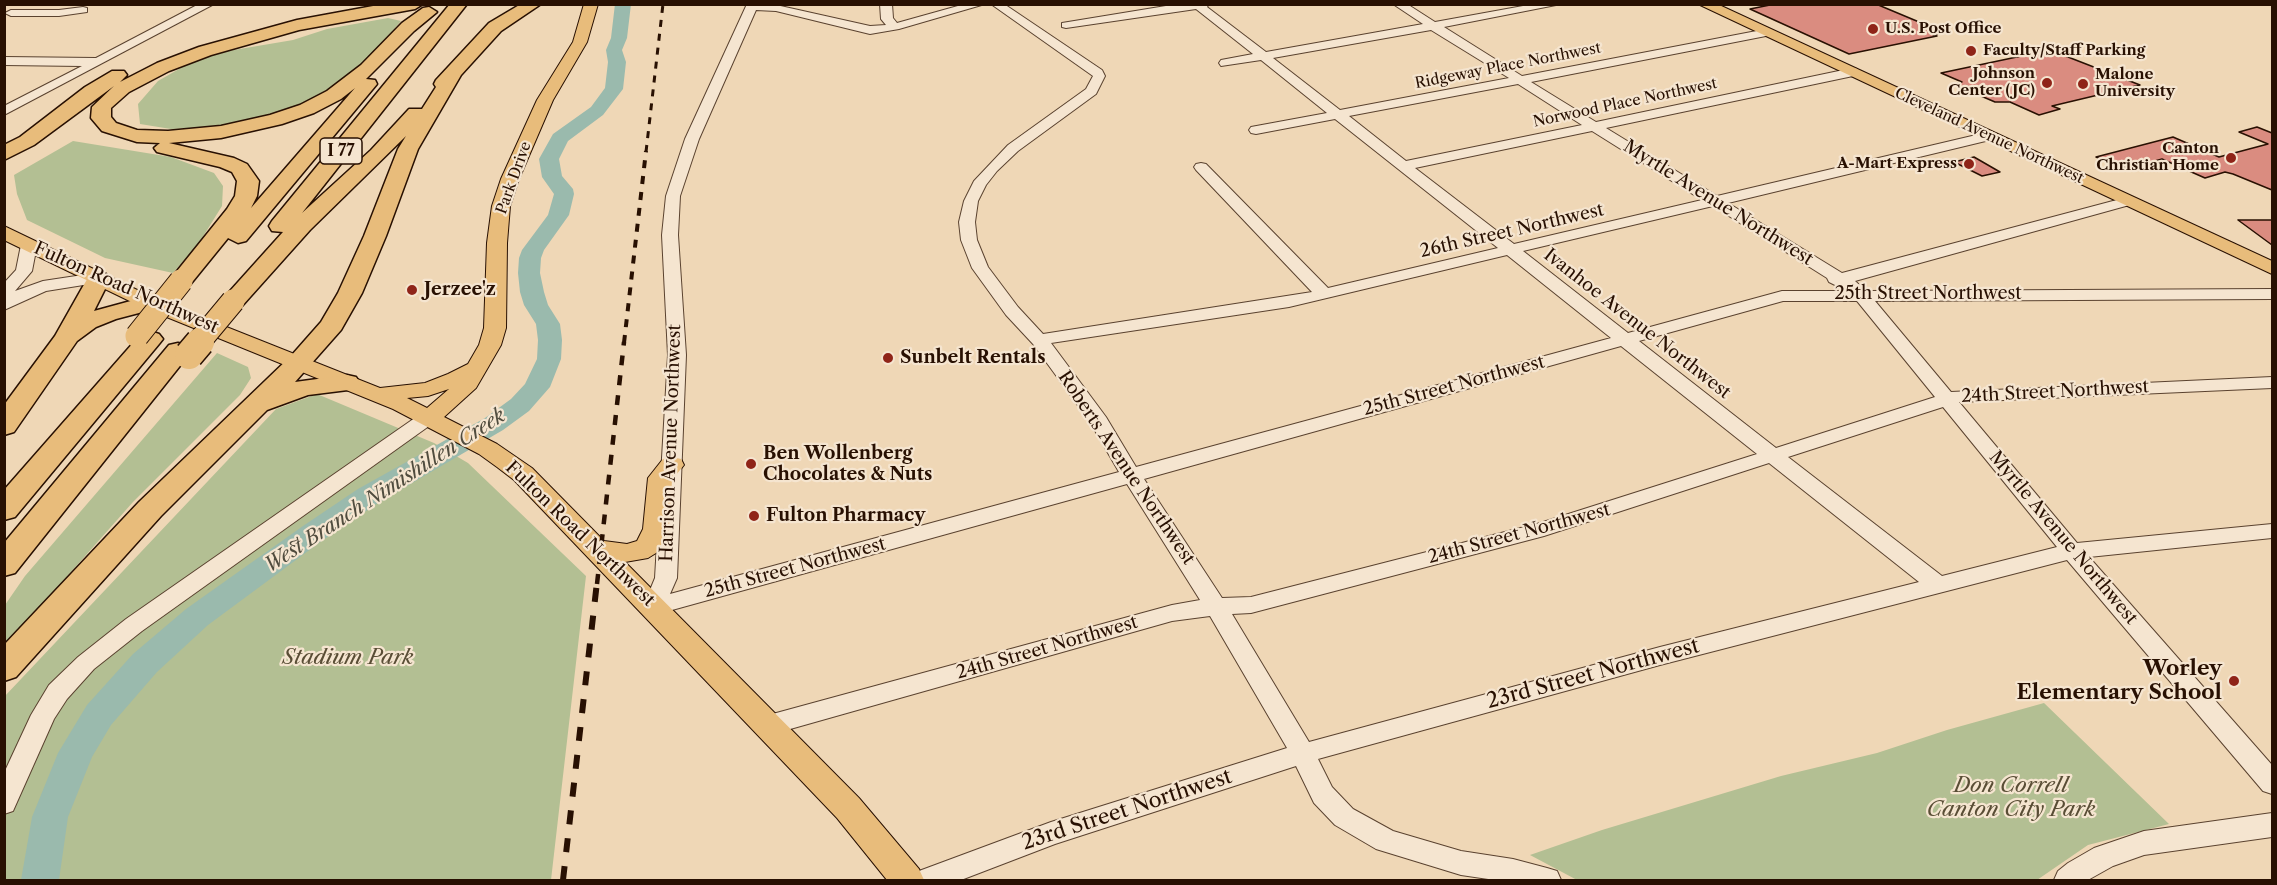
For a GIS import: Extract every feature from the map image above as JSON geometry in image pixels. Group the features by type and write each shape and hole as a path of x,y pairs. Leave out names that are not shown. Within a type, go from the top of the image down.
{"highway":[{"path":"4,154 27,141 105,82 144,63 202,41 318,4"},
{"path":"202,41 275,21 358,4"},
{"path":"188,284 243,204 248,188 245,175 240,168 220,159 110,137 95,130 88,123 89,108 117,83 184,53 272,25 376,4"},
{"name":"I 77","path":"228,299 459,4"},
{"path":"4,565 78,474 130,427 184,353 228,299 399,132 495,27 533,4"},
{"path":"428,7 367,69 334,95 307,109 275,120 221,132 168,137 137,136 118,131 109,127 101,118 102,107 122,88 162,67 205,51 297,25 428,7"},
{"name":"I 77","path":"4,510 188,284 428,7"},
{"path":"4,668 150,509 300,362 332,325 350,293 375,236 408,149 456,70"},
{"path":"4,426 67,337 97,279"},
{"path":"67,337 87,322 106,314 149,303"},
{"path":"246,416 279,395 306,387 347,383"}],"main road":[{"name":"Park Drive","path":"434,420 456,397 481,363 495,328 497,243 501,206 510,179 545,100 580,42 591,4"},
{"name":"Cleveland Avenue Northwest","path":"1705,4 2272,268"},
{"name":"Fulton Road Northwest","path":"4,232 149,303 300,362 434,420 488,449 523,474 848,808 907,880"},
{"path":"377,394 444,385 468,373 481,363"},
{"path":"597,549 627,553 639,551 647,546 656,529 660,478 672,465"}],"street":[{"path":"8,15 28,4"},
{"path":"4,111 208,4"},
{"path":"886,4 887,19 896,27"},
{"path":"753,5 776,8 870,30 896,27 980,4"},
{"name":"Roberts Avenue Northwest","path":"996,4 1085,64 1099,76 1096,85 1084,97 1001,158 979,184 969,209 969,240 980,268 1012,311 1039,340 1099,421 1289,728 1323,795 1344,817 1357,826 1458,872 1513,871 1546,880"},
{"name":"Myrtle Avenue Northwest","path":"1398,4 1841,278 1860,294 2072,551 2272,783"},
{"path":"1225,63 1556,4"},
{"name":"Harrison Avenue Northwest","path":"654,607 666,578 672,465 677,356 670,235 673,196 692,139 753,5"},
{"path":"1066,25 1201,5"},
{"name":"Ivanhoe Avenue Northwest","path":"1201,5 1262,56 1938,585"},
{"path":"8,15 83,10"},
{"name":"Ridgeway Place Northwest","path":"1256,130 1767,33"},
{"path":"4,61 99,62"},
{"name":"Norwood Place Northwest","path":"1404,166 1853,72"},
{"name":"26th Street Northwest","path":"1039,340 1289,302 1989,136"},
{"path":"1201,167 1324,294"},
{"path":"1782,296 1792,290 2128,201"},
{"path":"5,293 24,271 29,245"},
{"path":"4,305 23,293 51,283 97,279"},
{"path":"5,293 23,293"},
{"name":"25th Street Northwest","path":"654,607 1782,296 2272,294"},
{"name":"24th Street Northwest","path":"769,725 1172,613 1199,608 1251,605 1544,529 1948,399 1968,395 2272,382"},
{"path":"4,803 43,715 68,681 109,644 434,420"},
{"name":"23rd Street Northwest","path":"929,880 1051,834 1302,754 1571,680 2072,551 2272,531"},
{"path":"2068,880 2104,857 2136,846 2272,825"}],"green space":[{"path":"388,18 401,21 359,71 332,91 283,112 229,127 171,129 140,124 138,104 158,81 186,65 222,52 293,40 327,29"},
{"path":"73,141 171,157 214,173 223,186 222,206 199,243 173,273 105,258 27,220 17,194 14,175"},
{"path":"217,353 248,367 251,378 240,395 133,502 17,633 5,643 5,605 25,576"},
{"name":"Stadium Park","path":"317,394 434,443 468,463 586,576 551,880 5,880 4,697 276,409"},
{"name":"Don Correll Canton City Park","path":"2044,703 2169,824 2088,845 2037,880 1577,880 1530,855 1602,830 1781,776 1877,753 1947,730"}],"building":[{"name":"U.S. Post Office","path":"1775,4 1876,4 1943,32 1933,35 1937,36 1849,54 1750,9"},
{"name":"Johnson Center (JC)","path":"2050,50 2140,85 2052,106 2060,109 2039,115 2010,102 1995,102 1953,84 1962,82 1941,73"},
{"name":"Canton Christian Home","path":"2257,127 2272,133 2272,190 2225,172 2205,178 2162,159 2130,168 2117,166 2096,157 2173,137 2219,157 2268,144 2239,132"},
{"path":"1974,157 2000,172 1982,176 1954,162"},
{"path":"2238,220 2272,220 2272,245"}],"waterway":[{"name":"West Branch Nimishillen Creek","path":"40,880 50,817 76,753 99,715 145,663 197,617 313,533 368,496 494,424 520,405 537,387 549,359 550,340 548,324 536,305 532,292 529,273 530,258 533,250 558,215 564,194 563,189 552,177 549,159 560,138 597,111 614,89 617,62 614,50 619,38 623,4"}],"railway":[{"path":"646,152 663,4"},
{"path":"624,343 646,151"},
{"path":"597,584 624,342"},
{"path":"563,880 597,582"}],"place":[{"name":"U.S. Post Office","path":"1873,29"},
{"name":"Faculty/Staff Parking","path":"1971,51"},
{"name":"Johnson Center (JC)","path":"2047,83"},
{"name":"Malone University","path":"2083,84"},
{"name":"Canton Christian Home","path":"2231,158"},
{"name":"A-Mart Express","path":"1969,164"},
{"name":"Jerzee'z","path":"412,290"},
{"name":"Sunbelt Rentals","path":"888,358"},
{"name":"Ben Wollenberg Chocolates & Nuts","path":"751,464"},
{"name":"Fulton Pharmacy","path":"754,516"},
{"name":"Worley Elementary School","path":"2234,681"}]}
